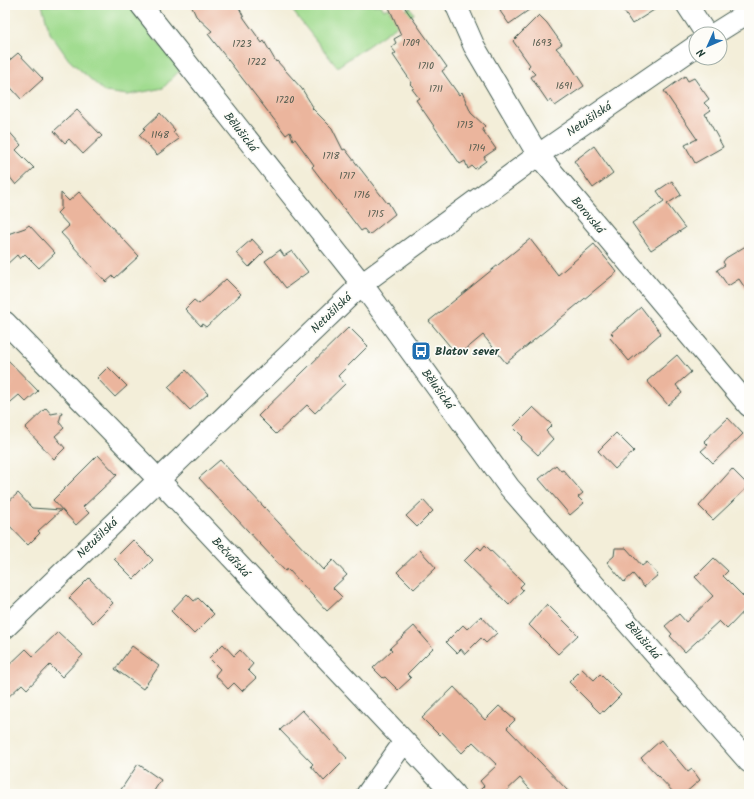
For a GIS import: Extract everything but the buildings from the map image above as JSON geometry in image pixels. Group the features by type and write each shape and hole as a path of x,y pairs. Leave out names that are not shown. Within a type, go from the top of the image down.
{"street":[{"name":"Bělušická","path":"141,5 362,284 509,487 749,762"},
{"name":"Borovská","path":"456,5 474,46 538,155 749,406"},
{"path":"687,5 701,26"},
{"path":"727,26 749,12"},
{"name":"Netušilská","path":"5,628 362,284 538,155 688,52"},
{"name":"Bečvářská","path":"5,322 158,479 454,794"},
{"path":"367,794 404,742"}],"green space":[{"path":"42,5 128,5 180,70 163,88 128,95 105,92 69,60 50,33"},
{"path":"288,5 381,5 384,10 388,8 392,14 398,10 401,14 410,7 414,14 337,67"}],"place":[{"name":"Blatov sever","path":"421,351"}]}
